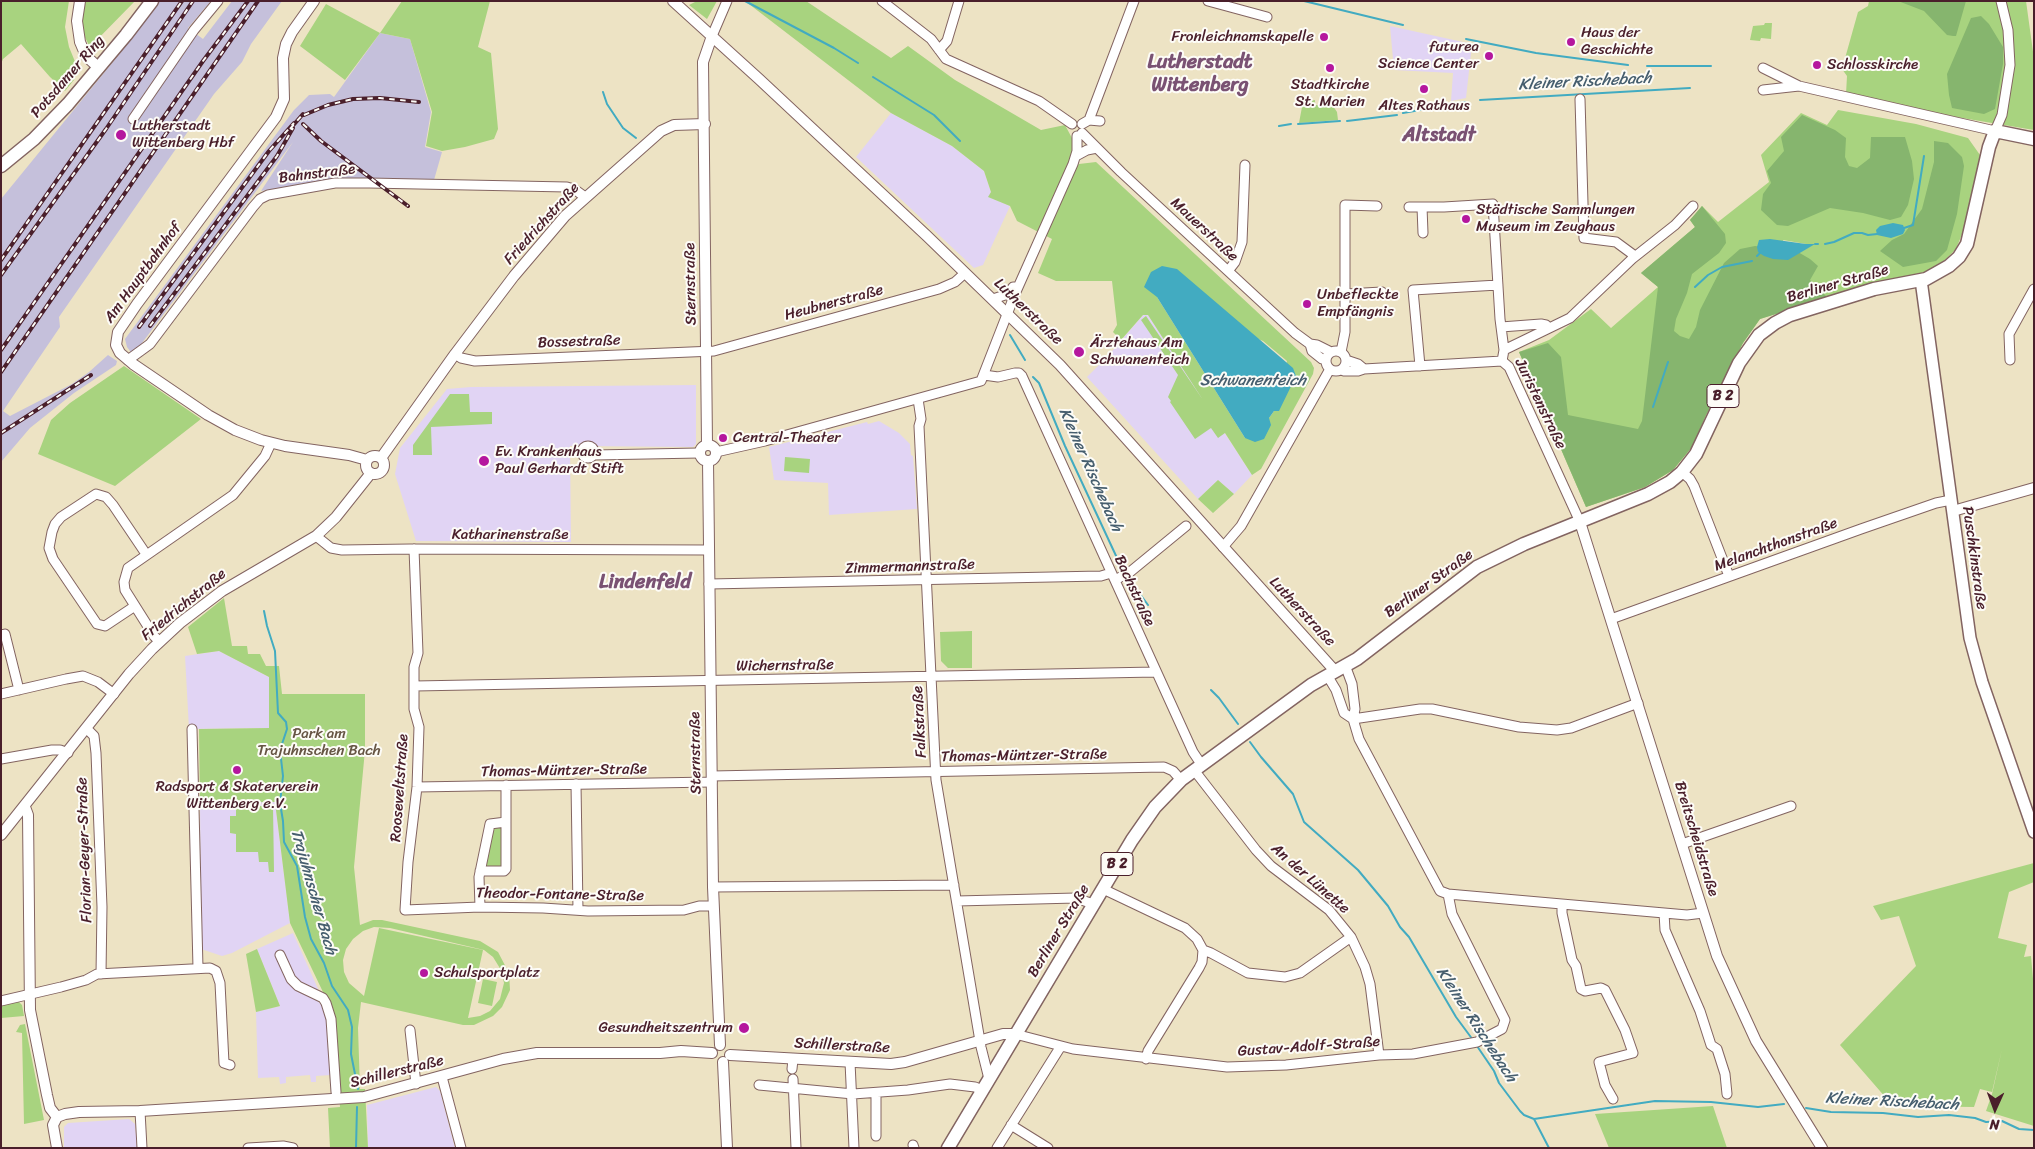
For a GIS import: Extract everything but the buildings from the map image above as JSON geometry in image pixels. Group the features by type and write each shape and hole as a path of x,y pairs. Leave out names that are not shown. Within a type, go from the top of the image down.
{"main road":[{"name":"Potsdamer Ring","path":"1,166 44,129 99,68 152,1"},
{"path":"1998,126 2034,139"},
{"name":"Berliner Straße","path":"948,1148 1143,823 1155,807 1181,780 1362,654 1477,567 1524,544 1653,492 1670,482 1682,472 1696,453 1744,356 1754,341 1768,328 1783,318 1802,311 1874,289 1921,280 1949,266 1965,249 1975,215 1988,147 1998,126"},
{"name":"Puschkinstraße","path":"1921,280 1973,652 2034,832"}],"street":[{"path":"80,1 77,21 80,42 86,56 99,68"},
{"path":"132,119 194,30 218,1"},
{"name":"Am Hauptbahnhof","path":"314,1 286,44 283,58 284,99 276,117 137,304 116,335 117,349 128,360 217,420 244,434 271,442 367,460"},
{"name":"Lutherstraße","path":"673,1 965,273 1074,380 1336,671"},
{"path":"705,124 703,62 727,1"},
{"path":"882,1 925,35 950,61 1039,101 1072,124 1070,132 1100,121"},
{"path":"939,50 947,42 959,1"},
{"path":"716,452 979,383 1076,156 1082,128 1134,1"},
{"path":"1208,1 1267,17"},
{"path":"1763,68 1800,86 1998,126 2007,90 2010,65 2008,30 2001,1"},
{"path":"1763,90 1800,86"},
{"path":"1580,99 1584,238 1616,242 1635,256"},
{"name":"Friedrichstraße","path":"1,835 136,665 159,641 193,612 230,585 300,547 316,536 336,517 371,472 377,473 383,470 384,465 381,458 455,354 536,249 584,197 665,128 680,124 705,124"},
{"name":"Sternstraße","path":"705,124 708,444"},
{"name":"Mauerstraße","path":"1082,128 1097,148 1295,333 1310,344 1312,351 1322,360 1328,356"},
{"path":"1076,156 1087,150 1097,148"},
{"path":"1228,271 1235,262 1242,242 1245,165"},
{"name":"Bahnstraße","path":"128,360 150,344 260,199 268,195 335,183 369,183 567,187 574,189 584,197"},
{"name":"Juristenstraße","path":"1422,207 1493,204 1504,350 1502,361 1509,367 1580,522"},
{"path":"1340,370 1345,366 1343,356 1346,294 1345,205 1377,206"},
{"path":"1504,350 1570,318 1635,256 1675,225 1693,206"},
{"path":"1409,207 1422,207 1423,234"},
{"name":"Heubnerstraße","path":"707,352 939,289 955,282 965,273"},
{"path":"1420,366 1413,290 1498,285"},
{"path":"993,300 1008,294 1013,287 1019,286"},
{"path":"2010,360 2009,334 2034,289"},
{"path":"1346,294 1382,292"},
{"path":"1501,327 1541,324 1549,328"},
{"name":"Bossestraße","path":"455,354 461,358 475,361 707,352"},
{"path":"1223,547 1241,526 1330,369 1328,356 1343,356 1364,369"},
{"path":"1330,369 1353,371 1502,361"},
{"name":"Bachstraße","path":"984,375 998,377 1019,373 1198,767"},
{"name":"Falkstraße","path":"918,399 921,419 919,426 936,771 980,1041"},
{"path":"159,641 125,590 125,574 132,564 233,495 264,456 271,442"},
{"path":"708,444 713,446 716,452 714,458 708,461 702,458 699,453 702,447 708,444"},
{"path":"594,454 699,453"},
{"path":"371,472 366,467 367,460 374,456 381,458"},
{"name":"Sternstraße","path":"708,461 713,906 720,1045"},
{"path":"1682,472 1690,479 1694,486 1729,576"},
{"path":"1952,506 2034,488"},
{"path":"135,606 105,626 97,624 53,559 49,548 52,532 55,524 61,517 96,494 106,496 146,554"},
{"name":"Melanchthonstraße","path":"1611,619 1920,508 1952,506"},
{"name":"Breitscheidstraße","path":"1580,522 1722,969 1756,1041 1822,1148"},
{"name":"Zimmermannstraße","path":"709,584 1113,577 1130,572 1186,526"},
{"name":"Katharinenstraße","path":"316,536 337,550 709,550"},
{"name":"Rooseveltstraße","path":"405,910 408,862 418,787 419,727 414,709 414,667 418,653 414,549"},
{"path":"1,635 5,634 19,690"},
{"path":"1336,671 1352,684 1355,709 1353,719 1359,739 1440,891 1448,894 1687,915 1703,913"},
{"path":"1336,671 1336,690 1344,713 1353,719 1432,709 1519,727 1557,730 1571,728 1638,703"},
{"name":"Wichernstraße","path":"415,686 1156,672"},
{"path":"1,694 83,676 98,682 114,694"},
{"name":"Florian-Geyer-Straße","path":"87,729 94,736 96,753 102,907 101,974"},
{"path":"192,729 198,968"},
{"path":"1,759 52,750 68,753"},
{"name":"Thomas-Müntzer-Straße","path":"418,787 576,784 936,771 1164,767 1173,771 1181,780"},
{"name":"An der Lünette","path":"1198,767 1243,836 1285,877 1329,910 1351,936 1360,953 1370,984 1379,1055"},
{"path":"576,784 578,910"},
{"path":"480,871 504,871 506,869 506,785"},
{"path":"1682,844 1791,806"},
{"path":"25,807 28,815 29,994 46,1095 50,1108 57,1117 53,1125 57,1148"},
{"path":"480,907 480,871 490,824 506,822"},
{"path":"713,887 954,885"},
{"path":"1102,889 1185,928 1197,939 1203,950 1248,973 1285,977 1300,974 1351,936"},
{"name":"Gustav-Adolf-Straße","path":"1016,1034 1061,1046 1146,1059 1227,1067 1309,1063 1379,1055 1413,1054 1441,1047 1473,1043 1498,1032 1504,1025 1504,1016 1452,914 1448,894"},
{"path":"957,901 1076,898 1093,904"},
{"path":"1562,904 1562,913 1572,960 1576,966 1581,989 1585,991 1601,988 1605,990 1625,1030 1633,1053 1599,1062 1604,1085 1613,1099"},
{"name":"Theodor-Fontane-Straße","path":"405,910 480,907 588,911 684,910 698,906 713,906"},
{"path":"1664,913 1665,930 1700,1011 1711,1045 1717,1049 1727,1094"},
{"path":"1146,1059 1148,1051 1199,968 1203,950"},
{"path":"280,955 291,979 298,986 324,998 330,1013 336,1092"},
{"path":"1,1001 83,981 101,974 210,968 216,971 218,976 224,1064 230,1066"},
{"path":"410,1030 416,1084"},
{"name":"Schillerstraße","path":"726,1058 792,1064 898,1063 1003,1034 1016,1034"},
{"path":"980,1041 989,1079"},
{"path":"726,1058 715,1060 712,1053 720,1045 727,1048 727,1148"},
{"path":"997,1148 1061,1046"},
{"name":"Schillerstraße","path":"57,1117 70,1113 140,1111 356,1098 381,1094 514,1056 538,1053 660,1053 681,1051 712,1053"},
{"path":"850,1062 853,1094 854,1148"},
{"path":"442,1076 461,1148"},
{"path":"793,1079 796,1148"},
{"path":"759,1085 853,1094 950,1084 975,1087 982,1090"},
{"path":"876,1093 876,1136"},
{"path":"140,1111 142,1148"},
{"path":"1011,1126 1048,1148"},
{"path":"248,1148 283,1146 293,1148"}],"shaded area":[{"path":"158,1 211,1 188,28 203,39 232,1 282,1 251,44 242,62 214,94 59,317 60,327 3,411 10,416 72,384 108,355 117,361 116,365 74,393 30,428 1,462 1,199 121,52"},
{"path":"1390,26 1472,44 1466,98 1451,101 1453,73 1394,70"},
{"path":"380,33 410,39 431,112 425,147 442,152 434,180 336,179 261,191 293,142 133,355 127,347 125,339 294,110 309,95 330,94 334,97"},
{"path":"891,113 952,146 984,171 991,192 989,197 1010,206 983,265 974,268 856,157"},
{"path":"1143,315 1148,315 1252,475 1234,494 1218,480 1198,499 1087,377"},
{"name":"Ev. Krankenhaus Paul Gerhardt Stift","path":"696,385 696,444 693,447 570,446 571,542 416,541 395,474 400,448 447,389 471,387"},
{"path":"879,421 899,433 910,444 911,455 913,456 917,509 829,515 828,483 774,480 769,447 867,422 868,424"},
{"path":"219,651 269,677 270,728 189,729 185,656"},
{"path":"275,802 290,923 232,953 222,956 201,949 200,803"},
{"path":"293,933 320,993 316,999 324,1008 327,1017 331,1075 316,1076 316,1082 311,1082 310,1075 286,1077 286,1083 280,1084 279,1077 258,1078 256,1012 280,1006 257,949"},
{"path":"436,1087 440,1091 455,1148 368,1148 367,1105"},
{"path":"129,1119 135,1124 137,1148 64,1148 64,1127 68,1123"}],"green space":[{"path":"1,1 69,1 65,27 77,72 74,80 65,91 21,44 3,59 1,64"},
{"path":"85,1 135,1 90,47 82,32 82,11"},
{"path":"402,1 490,1 478,47 491,53 498,129 494,139 442,151 426,146 432,112 410,39 380,33"},
{"path":"697,1 717,1 707,19 689,5"},
{"path":"745,1 806,1 891,58 908,46 955,80 1041,130 1065,125 1073,140 1076,166 1096,162 1311,362 1314,368 1313,374 1261,469 1252,475 1225,433 1218,438 1211,428 1195,439 1168,397 1178,375 1141,320 1146,316 1203,400 1148,315 1143,315 1121,340 1113,332 1117,325 1112,281 1056,281 1038,273 1052,239 1017,221 1010,206 988,197 991,192 984,171 952,146 891,113","holes":["1157,297 1263,341 1287,361 1274,411 1269,418 1245,438"]},
{"path":"1869,1 2026,1 2034,59 2034,130 1926,112 1846,94 1847,76 1842,69 1858,12 1868,6"},
{"path":"1898,1 1966,1 1956,36 1953,36 1947,35 1924,11"},
{"path":"326,4 380,33 345,80 300,46"},
{"path":"1981,16 1989,24 2003,47 2003,64 1995,109 1984,114 1952,108 1947,74 1971,18"},
{"path":"1765,23 1772,23 1771,39 1750,40 1753,26 1764,25"},
{"path":"1315,100 1315,105 1320,105 1320,100 1326,101 1333,106 1337,112 1338,120 1299,123 1302,107"},
{"path":"1838,110 1916,124 1968,138 1980,155 1966,224 1956,249 1944,261 1925,272 1893,279 1760,319 1743,343 1706,415 1692,447 1673,470 1645,487 1586,507 1519,352 1549,340 1591,309 1611,328 1658,287 1641,273 1695,227 1690,220 1702,206 1718,222 1769,182 1761,155 1801,113 1827,125","holes":["1783,240 1813,244 1788,260"]},
{"path":"1802,115 1835,130 1846,138 1845,157 1849,166 1857,168 1870,158 1871,137 1905,137 1912,161 1914,179 1908,205 1901,217 1890,220 1863,213 1830,208 1788,226 1777,225 1761,210 1763,194 1771,183 1767,171 1784,151 1781,137"},
{"path":"1934,141 1948,143 1962,157 1964,166 1957,214 1947,250 1936,261 1903,267 1880,251 1892,240 1904,234 1922,209 1934,162"},
{"path":"1702,206 1725,234 1726,243 1719,253 1692,274 1687,293 1676,319 1674,331 1680,336 1689,339 1696,327 1700,310 1724,263 1740,249 1755,246 1798,252 1818,266 1810,280 1828,298 1760,319 1743,343 1706,415 1692,447 1673,470 1645,487 1586,507 1519,352 1548,343 1561,357 1568,415 1638,429 1642,421 1658,287 1641,273 1695,227 1690,220"},
{"path":"124,366 201,419 115,486 38,454 51,420 70,403"},
{"path":"450,394 469,394 470,412 492,412 492,424 431,427 432,455 413,455 413,445"},
{"path":"785,457 810,459 809,473 784,471"},
{"path":"1218,480 1234,494 1213,513 1198,499"},
{"name":"Park am Trajuhnschen Bach","path":"224,598 232,646 247,646 248,654 260,654 266,666 279,666 282,694 365,694 365,750 354,867 360,925 373,920 382,920 480,941 498,952 509,973 510,990 502,1007 493,1016 474,1025 463,1025 361,1002 358,1028 360,1089 365,1089 368,1148 330,1148 328,1108 340,1107 333,1013 290,923 275,802 200,803 199,729 269,728 269,677 219,651 197,654 188,627","holes":["374,927 390,928 484,950 493,957 501,970 504,983 500,999 490,1011 480,1016 468,1018 483,950 379,928 364,996 349,983 344,972 343,960 346,949 353,939 363,931"]},
{"path":"972,631 972,668 948,668 941,661 940,632"},
{"path":"236,806 273,806 274,872 269,872 268,862 259,862 258,852 236,852 236,834 230,833 230,816 236,816"},
{"path":"494,826 504,829 503,867 487,870 483,865 491,830"},
{"path":"2034,863 2034,882 2009,892 1998,938 2027,945 2024,957 2031,956 2034,990 2034,1126 1986,1111 1992,1094 2002,1049 1992,1092 1980,1089 1974,1107 1893,1106 1840,1045 1916,966 1899,916 1881,920 1873,906"},
{"path":"257,949 280,1006 256,1012 246,954"},
{"path":"483,979 497,982 492,1006 478,1003"},
{"path":"18,1001 22,1005 24,1016 1,1018 1,1005"},
{"path":"25,1024 44,1120 24,1124 22,1033 16,1032 20,1025"},
{"path":"1713,1106 1727,1148 1609,1148 1595,1114"}],"water":[{"path":"1893,223 1903,225 1905,230 1903,234 1891,238 1877,235 1876,230 1880,226"},
{"path":"1770,239 1815,244 1788,260 1773,259 1758,252 1757,247 1759,240"},
{"name":"Schwanenteich","path":"1162,266 1177,269 1293,368 1296,376 1279,411 1274,411 1269,418 1271,425 1264,439 1255,442 1245,438 1157,297 1144,287 1151,272"}],"waterway":[{"path":"745,1 834,48 858,63"},
{"name":"Trajuhnscher Bach","path":"1304,1 1403,25"},
{"name":"Trajuhnscher Bach","path":"1466,39 1536,53 1628,65"},
{"name":"Trajuhnscher Bach","path":"1647,66 1711,66"},
{"path":"873,77 934,115 960,141"},
{"name":"Kleiner Rischebach","path":"1480,100 1690,88"},
{"path":"603,92 607,104 623,128 636,138"},
{"name":"Kleiner Rischebach","path":"1403,113 1465,102"},
{"name":"Kleiner Rischebach","path":"1347,121 1397,115"},
{"name":"Kleiner Rischebach","path":"1298,124 1340,121"},
{"name":"Kleiner Rischebach","path":"1279,126 1291,124"},
{"path":"1904,228 1913,225 1924,156"},
{"path":"1825,244 1854,233 1877,234"},
{"path":"1757,256 1760,253"},
{"path":"1695,287 1708,275 1722,267 1752,261"},
{"name":"Kleiner Rischebach","path":"1010,335 1025,360"},
{"path":"1653,407 1668,362"},
{"name":"Kleiner Rischebach","path":"1033,377 1039,383 1065,446 1124,573"},
{"name":"Kleiner Rischebach","path":"1131,582 1148,605"},
{"name":"Trajuhnscher Bach","path":"264,611 275,651 278,713 286,722 287,729 280,750 283,776 280,803 284,842 297,866 305,917 311,939 324,963 332,986 348,1010 352,1027 351,1054 358,1089"},
{"name":"Kleiner Rischebach","path":"1211,690 1238,724"},
{"name":"Kleiner Rischebach","path":"1250,742 1293,794 1304,822 1358,870 1388,906 1400,927 1409,937 1456,1017 1473,1040"},
{"name":"Kleiner Rischebach","path":"1477,1046 1494,1071 1499,1083 1520,1111 1534,1119 1655,1101 1711,1102 1758,1107 1784,1104"},
{"name":"Trajuhnscher Bach","path":"356,1148 357,1107"},
{"name":"Kleiner Rischebach","path":"1806,1108 1831,1112 1883,1113 1918,1117 1949,1115 1975,1118 1986,1122 2002,1121 2019,1129 2034,1130"},
{"path":"1534,1119 1549,1148"}],"railway":[{"path":"1,260 182,1"},
{"path":"1,275 106,129 193,1"},
{"path":"1,350 203,61 248,1"},
{"path":"1,372 258,1"},
{"path":"304,115 328,105 353,99 380,98 419,102"},
{"path":"290,129 303,114"},
{"path":"139,327 269,151 294,123"},
{"path":"303,124 321,141 408,206"},
{"path":"150,326 277,156 293,128"},
{"path":"1,433 91,375"}],"place":[{"name":"Fronleichnamskapelle","path":"1324,37"},
{"name":"Haus der Geschichte","path":"1571,42"},
{"name":"futurea Science Center","path":"1489,56"},
{"name":"Schlosskirche","path":"1817,65"},
{"name":"Stadtkirche St. Marien","path":"1330,68"},
{"name":"Altes Rathaus","path":"1424,89"},
{"name":"Lutherstadt Wittenberg Hbf","path":"121,135"},
{"name":"Städtische Sammlungen Museum im Zeughaus","path":"1466,219"},
{"name":"Unbefleckte Empfängnis","path":"1307,304"},
{"name":"Ärztehaus Am Schwanenteich","path":"1079,352"},
{"name":"Central-Theater","path":"723,438"},
{"name":"Ev. Krankenhaus Paul Gerhardt Stift","path":"484,461"},
{"name":"Radsport & Skaterverein Wittenberg e.V.","path":"237,770"},
{"name":"Schulsportplatz","path":"424,973"},
{"name":"Gesundheitszentrum","path":"744,1028"}],"district":[{"name":"Lutherstadt Wittenberg","path":"1200,74"},
{"name":"Altstadt","path":"1439,136"},
{"name":"Lindenfeld","path":"645,583"}]}
